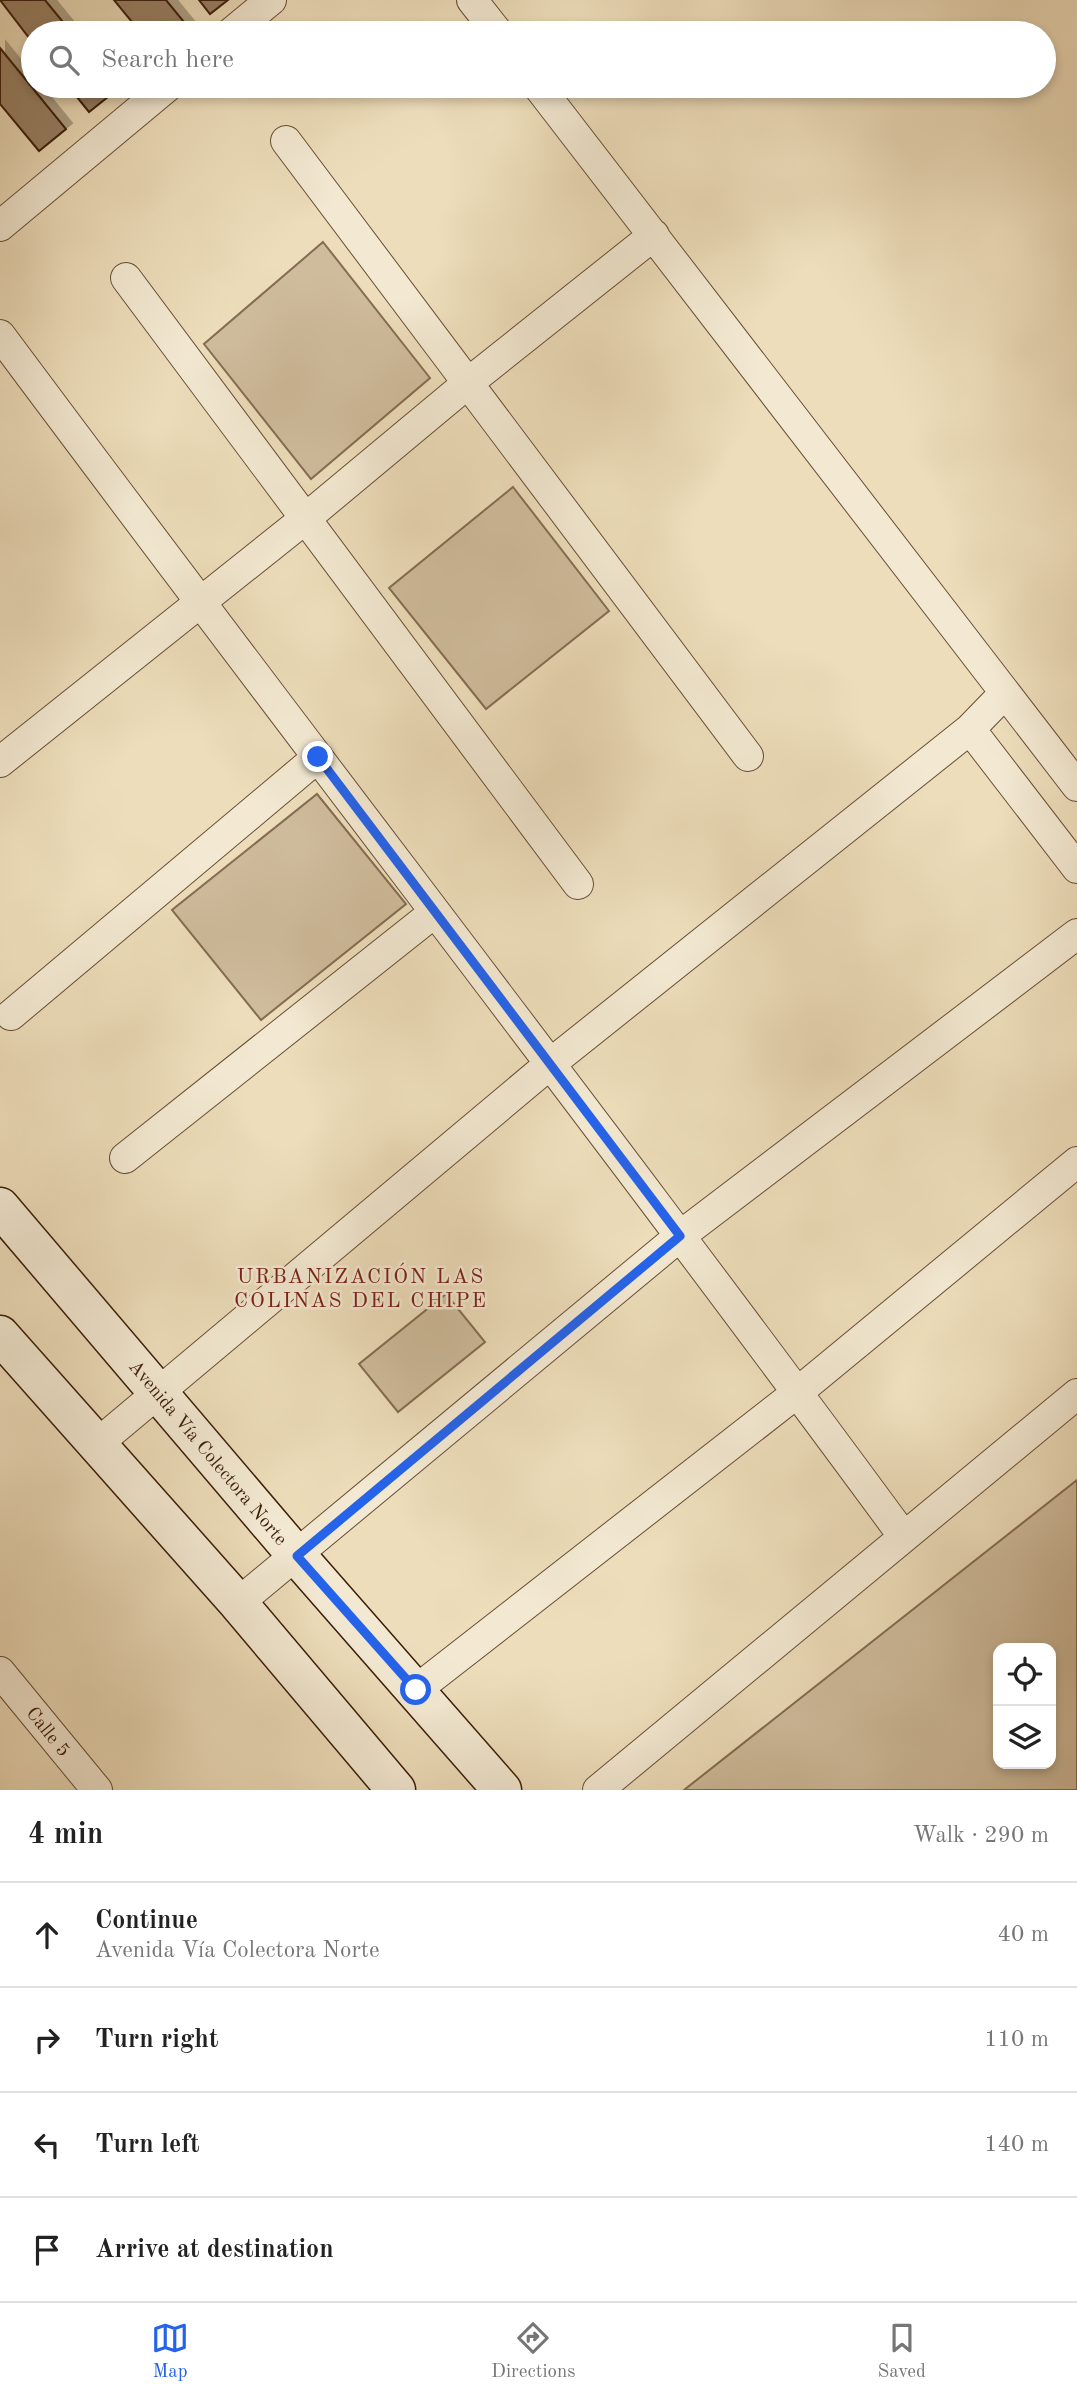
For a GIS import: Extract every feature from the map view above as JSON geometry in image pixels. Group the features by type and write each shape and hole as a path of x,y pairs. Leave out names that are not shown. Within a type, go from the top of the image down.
{"street":[{"path":"246,21 271,0"},
{"path":"475,1 489,21"},
{"path":"0,226 154,98"},
{"path":"547,98 1077,786"},
{"path":"286,141 748,756"},
{"path":"0,762 654,235"},
{"path":"126,278 578,884"},
{"path":"0,335 904,1537"},
{"path":"97,1444 550,1063 970,729 1004,694"},
{"path":"970,729 1077,868"},
{"path":"11,1015 318,757"},
{"path":"125,1158 435,912"},
{"path":"237,1604 680,1236 1077,934"},
{"path":"416,1690 797,1392 1077,1162"},
{"name":"Avenida Vía Colectora Norte","path":"0,1207 297,1556 502,1790"},
{"path":"0,1335 237,1604 396,1790"},
{"path":"598,1790 1077,1394"},
{"name":"Calle 5","path":"0,1672 91,1788"}],"shaded area":[{"path":"323,242 430,378 311,479 204,344"},
{"path":"513,487 609,611 486,709 389,588"},
{"path":"317,794 406,904 261,1020 172,910"},
{"path":"446,1294 485,1342 398,1412 359,1364"},
{"path":"1077,1480 1077,1790 684,1790"}],"building":[{"path":"0,0 45,0 62,21 21,21 21,27"},
{"path":"114,0 166,0 183,21 131,21"},
{"path":"199,0 228,0 210,14"},
{"path":"0,48 21,74 21,98 41,98 66,129 39,151 0,104"},
{"path":"78,98 107,98 89,112"}],"district":[{"name":"URBANIZACIÓN LAS COLINAS DEL CHIPE","path":"361,1288"}],"route":[{"path":"318,757 680,1236 297,1556 416,1690"}]}
